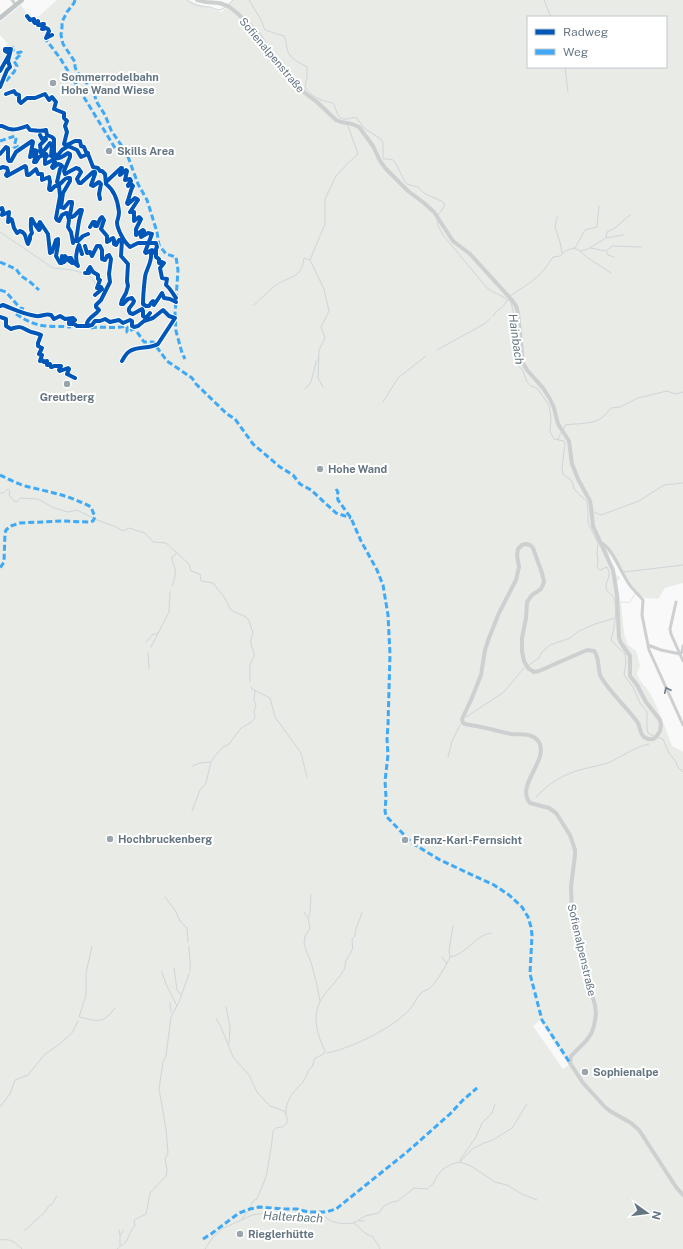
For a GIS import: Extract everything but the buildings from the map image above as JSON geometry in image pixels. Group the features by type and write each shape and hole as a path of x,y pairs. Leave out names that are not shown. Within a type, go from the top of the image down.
{"main road":[{"path":"0,18 22,0"}],"street":[{"path":"12,0 16,5"},
{"name":"Sofienalpenstraße","path":"197,0 228,6 252,26 287,75 305,93 320,104 334,119 356,126 360,129 393,177 437,216 453,241 474,257 516,306 524,363 527,370 543,388 550,399 558,424 569,441 572,464 591,504 592,523 615,578 618,604 619,638 630,656 630,674 646,702 660,720 661,727 656,737 648,739 644,737 637,722 600,674 597,655 594,651 587,650 539,671 532,671 526,665 523,657 522,638 526,621 527,604 530,597 541,589 544,582 533,548 528,544 522,545 519,548 517,555 519,567 516,580 499,613 489,638 485,650 481,675 471,700 462,716 462,721 467,725 508,733 527,734 535,738 540,744 541,754 528,786 526,797 530,803 549,808 556,813 570,835 574,846 575,855 570,887 572,912 587,978 596,1009 595,1022 591,1034 571,1056 570,1063 583,1083 605,1107 612,1113 631,1123 639,1130 676,1187 683,1195"},
{"path":"601,543 610,551 631,587 643,600 642,614 649,650 683,725"},
{"path":"676,602 670,629 683,661"},
{"path":"648,645 680,654"},
{"path":"680,654 683,646"}],"shaded area":[{"path":"57,0 189,0 222,12 232,0 683,0 683,583 665,588 658,599 645,598 637,592 630,603 621,603 624,633 628,645 636,651 640,666 637,674 651,695 672,746 683,752 683,1249 0,1249 0,50 8,44 0,35 0,22 21,5 31,19 36,18","holes":["610,555 635,593 629,602 620,601 617,581 620,577 615,574 608,556","540,1020 569,1065 563,1069 533,1026"]}],"waterway":[{"name":"Hainbach","path":"187,0 195,5 217,10 221,10 225,7"},
{"name":"Hainbach","path":"229,4 233,0"},
{"name":"Hainbach","path":"249,0 265,30 284,36 287,50 291,57 307,67 305,87 307,90 317,98 333,103 337,114 341,118 357,118 364,128 381,139 383,143 383,159 391,159 394,161 407,184 418,187 424,193 445,204 437,216"},
{"path":"544,0 551,16"},
{"path":"565,68 568,92"},
{"path":"254,305 276,285 298,273 301,270 304,258 310,260 325,224 325,199 336,176 358,154 348,126"},
{"path":"575,248 585,230 597,227 599,206"},
{"path":"511,295 537,277 553,257 560,256 565,251 574,248 580,251 588,249 606,238 607,232 615,228 630,215"},
{"path":"557,217 555,227 562,253"},
{"name":"Hainbach","path":"437,219 438,226 443,235 487,288 511,302 518,334 518,348 516,355 519,366 523,371 527,382 531,386 537,388 549,405 551,418 550,432 554,439 565,442 562,468 563,474 572,481 574,489 587,502 588,523 598,543 597,567 600,570 607,567 609,571 606,588 614,598 616,607 611,640 625,654 626,662 624,675 633,687 640,703 647,712 648,733 654,736"},
{"path":"0,232 53,268 83,273"},
{"path":"606,238 623,235"},
{"path":"590,248 606,251 612,246 641,247"},
{"path":"580,251 611,273"},
{"path":"607,252 608,255 614,257"},
{"path":"310,260 324,289 329,311 321,327 325,338 319,350 318,378 323,387"},
{"path":"86,274 91,277 97,286"},
{"path":"493,316 507,300"},
{"path":"437,350 484,324 490,319"},
{"path":"383,402 398,378 426,356"},
{"path":"305,389 311,382 316,362 319,358"},
{"path":"564,429 565,425 590,423 599,420 611,408 620,407 638,398 667,391 675,394 683,392"},
{"path":"558,439 561,433"},
{"path":"594,512 601,515 639,501 664,485 683,483"},
{"path":"0,493 3,493 8,489 10,491 9,495 14,501 17,502 20,498 38,499 54,508 68,512 77,510 123,531 129,528 145,533 153,542 166,543 189,564 191,571 200,574 201,581 213,583 224,597 231,610 246,617 249,621 253,633 251,645 254,653 250,665 250,682"},
{"path":"172,586 175,578 175,567 172,557 176,554"},
{"path":"624,572 683,565"},
{"path":"151,647 169,612 170,592"},
{"path":"529,665 539,658 542,652 550,645 570,638 579,631 595,624 615,618"},
{"path":"146,642 152,635 158,633"},
{"path":"148,653 149,669"},
{"path":"466,717 504,692 524,668"},
{"path":"251,687 252,689 270,698 275,717 301,753 307,777"},
{"path":"192,811 200,790 206,783 211,762 214,757 223,747 229,744 241,728 254,719 256,705 254,700 255,691"},
{"path":"448,757 452,741 460,725"},
{"name":"Hainbach","path":"657,737 663,739 669,753 676,762 677,766 683,772"},
{"path":"536,797 546,787 563,776 610,762 633,749 649,744"},
{"path":"193,766 200,763 210,762"},
{"path":"311,895 310,913 308,918 310,928 305,936 304,944 311,962 320,1001"},
{"path":"165,897 175,910 180,921 187,928 188,942"},
{"path":"304,912 307,917"},
{"path":"286,1116 286,1108 290,1097 303,1082 312,1067 315,1058 324,1054 325,1051 317,1030 317,1009 324,995 345,968 345,963 352,950 352,939 355,936 362,912"},
{"path":"450,957 449,951 453,926"},
{"path":"327,1053 360,1042 383,1030 403,1016 413,1006 417,997 432,986 450,957 461,953 480,937 491,933"},
{"path":"92,946 86,973 86,995 79,1017 99,1020 107,1017 115,1008"},
{"path":"189,946 190,971"},
{"path":"442,957 447,964"},
{"path":"174,968 177,990 181,995"},
{"path":"162,972 177,1006"},
{"path":"117,1249 126,1242 135,1226 134,1220 146,1214 150,1193 166,1176 167,1170 165,1159 168,1153 166,1129 159,1089 163,1062 166,1056 171,1017 179,1002 189,974"},
{"path":"170,1003 171,1012"},
{"path":"226,1007 230,1026 229,1044"},
{"path":"216,1018 233,1057 249,1075 257,1092 270,1106 284,1111 285,1113"},
{"path":"0,1107 10,1094 15,1080 28,1075 45,1054 72,1033 78,1021"},
{"path":"460,1161 476,1137 482,1123 492,1113 495,1104"},
{"path":"354,1223 365,1216 379,1213 384,1206 398,1201 414,1188 427,1189 433,1184 443,1169 460,1162 472,1149 493,1140 512,1128 527,1104"},
{"path":"282,1127 287,1123 287,1117"},
{"path":"242,1219 253,1202 257,1199 267,1172 273,1131 276,1128 281,1127"},
{"path":"460,1162 471,1166 495,1182 507,1185 522,1194 537,1200"},
{"path":"24,1231 44,1213 57,1196"},
{"name":"Halterbach","path":"205,1249 213,1237 222,1229 252,1215 264,1213 307,1218 312,1220 324,1217 337,1223 354,1223 365,1233 373,1237 380,1249"},
{"path":"359,1221 364,1221"},
{"path":"119,1230 120,1235"},
{"path":"120,1245 120,1236 123,1231"},
{"name":"Halterbach","path":"0,1240 12,1241 22,1249"}],"marked path":[{"path":"75,0 62,22 61,35 63,44 75,62 77,72 94,91 96,101 105,115 111,130 127,154 138,184 147,200 157,232 159,245 166,254 176,257 178,270 175,314 176,331 185,359"},
{"path":"44,37 60,58 115,148"},
{"path":"6,81 17,66 14,61 22,53 16,53 12,46"},
{"path":"0,141 15,136 16,139 14,147 16,148 19,146"},
{"path":"0,262 16,269 21,276 39,290"},
{"path":"0,290 6,292 20,308 24,309"},
{"path":"16,314 38,325 71,327"},
{"path":"91,328 126,326 127,332 135,329 144,342 153,342 167,361 192,378 196,384 227,414 235,419 253,444 280,467 293,475 300,484 311,490 336,513 351,518"},
{"path":"0,475 22,485 83,503 91,507 95,517 93,521 89,522 62,521 20,523 11,526 5,533 4,562 0,568"},
{"path":"336,489 338,492 338,500 351,518 361,541 377,570 383,585 388,615 390,654 387,739 388,755 385,781 386,816 412,843 440,860 494,885 509,895 522,907 528,917 531,927 530,974 542,1020 570,1063"},
{"path":"203,1239 239,1213 250,1209 259,1207 297,1209 308,1212 326,1212 336,1209 407,1152 477,1088"}],"cycle path":[{"path":"27,16 30,20 34,19 35,23 38,21 38,25 44,24 42,29 46,28 49,31 46,38 52,35"},
{"path":"0,71 9,55 5,49 11,49 8,61 10,67 7,70 0,87"},
{"path":"6,94 14,91 19,95 19,101 21,103 27,98 35,98 45,94 49,100 52,97 56,102 54,109 64,113 64,118 67,121 65,126 67,132 64,144 67,145 75,141 80,141 81,146 84,147 88,153"},
{"path":"0,126 8,129 27,126 30,130 46,130 47,135 54,139 55,155 58,155 68,146 77,150 81,157 88,154 93,167 98,168 105,174 106,184 115,196 119,212 117,225 123,239 130,247 138,243 156,243 156,257 159,259 159,263 164,263 160,268 162,278 167,279 166,285 176,298"},
{"path":"40,135 42,139 46,139 40,145 41,153 50,143 52,145 51,156 57,158 68,153 70,154 64,171 65,174 76,168 79,169 81,172 77,179 79,183 81,183 93,172 95,172 91,185 93,186 99,182 101,184 99,194 100,199"},
{"path":"0,154 6,147 8,148 8,159 11,161 16,152 32,141 30,157 35,150 37,151 34,162 36,162 39,157 46,154 45,164 53,160 55,162 52,167 53,168 58,164 61,165 62,166 57,182 60,184 65,179 70,178 70,181 63,193 61,207 64,208 69,202 72,202 70,215 72,217 82,210 76,241 88,234"},
{"path":"0,168 7,168 7,176 25,166 27,175 36,169 38,174 42,174 42,180 49,177 50,190 55,186 59,186 60,196 56,218 59,221 62,215 67,213 69,220 68,227 71,232 73,243"},
{"path":"106,182 121,168 120,175 126,170 127,171 125,180 130,179 131,181 128,186 131,184 133,186 127,203 128,204 135,198 138,200 130,212 134,212 134,221 139,217 141,219 136,229 136,235 143,230 144,231 141,234 141,237 148,233 152,234 145,252 146,253 152,250 154,252 151,254 151,260 146,274 143,304 149,306 153,301 154,305 162,293 164,298 176,302"},
{"path":"0,209 2,208 2,215 9,212 8,222 11,219 17,233 20,231 24,233 28,244 32,233 31,219 39,230 40,222 48,234 50,253 52,252 56,240 58,239 56,256 60,263 62,263 62,256 64,262 65,261 65,256 72,263 69,258 71,258 78,266 76,256 79,245 82,254"},
{"path":"90,227 93,222 95,222 95,226 97,226 102,217 104,220 101,229 107,236 107,242 113,238 114,244 116,245 119,240 122,240 121,256 128,264 128,286 121,304 132,298 134,301 129,308 130,313 133,314 142,309 143,316 146,318 150,313"},
{"path":"85,246 87,253 90,252 92,256 97,246 100,246 102,250 102,259 105,260 109,255 111,259 109,274 110,282 101,300 96,305 99,310 88,321 88,326 92,325 95,321 105,319 110,322 119,320 123,323 130,320 132,321 132,326 134,327 153,318 163,310 169,316 175,318 158,344 155,346 133,349 127,353 122,361"},
{"path":"85,273 89,273 88,270 90,267 93,272 98,275 98,279 100,280 97,288 101,287 102,289 95,295"},
{"path":"0,306 3,305 23,313 36,316 47,314 51,315 54,319 60,316 65,319 73,318 75,320 69,322 69,324 88,326"},
{"path":"0,317 6,319 6,326 11,329 20,327 41,335 38,343 38,346 42,348 39,354 42,355 40,361 47,361 47,365 50,364 51,367 61,366 60,371 68,368 67,374 75,378"}],"place":[{"name":"Sommerrodelbahn Hohe Wand Wiese","path":"53,83"},
{"name":"Skills Area","path":"109,151"},
{"name":"Greutberg","path":"67,384"},
{"name":"Hohe Wand","path":"320,469"},
{"name":"Hochbruckenberg","path":"110,839"},
{"name":"Franz-Karl-Fernsicht","path":"405,840"},
{"name":"Sophienalpe","path":"585,1072"},
{"name":"Rieglerhütte","path":"240,1234"}]}
